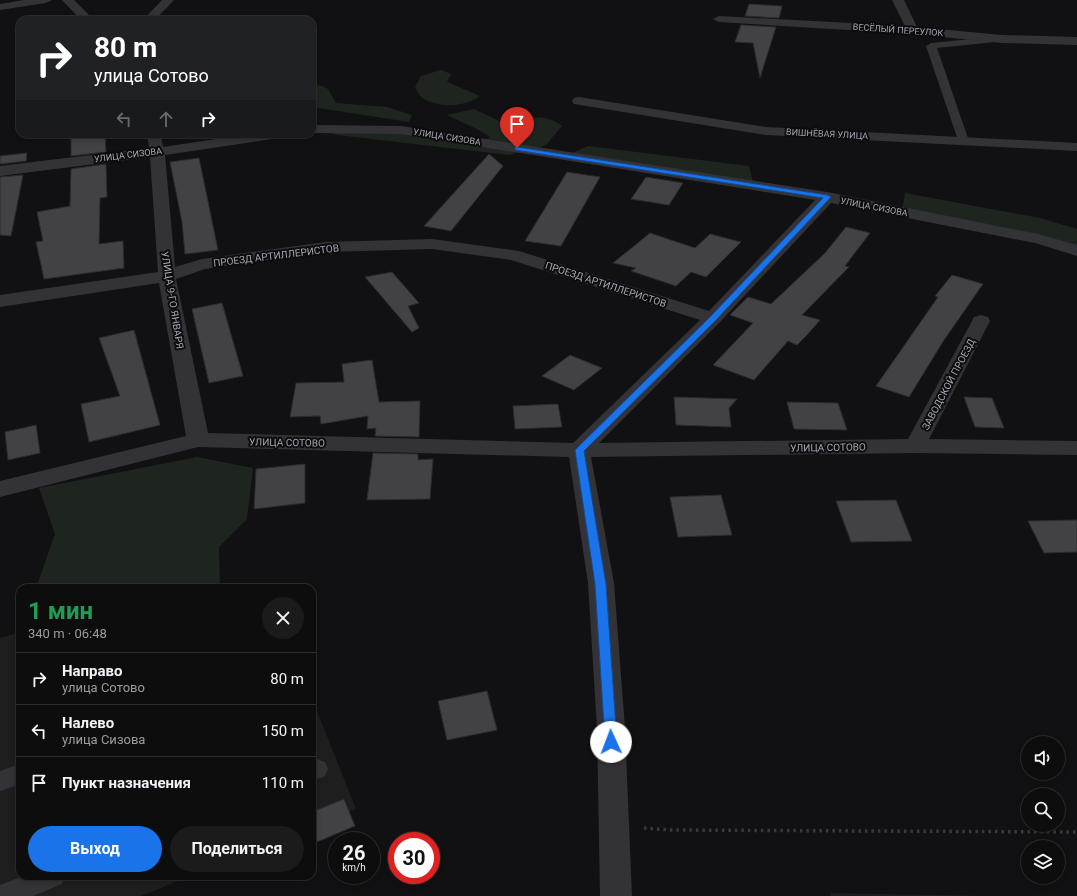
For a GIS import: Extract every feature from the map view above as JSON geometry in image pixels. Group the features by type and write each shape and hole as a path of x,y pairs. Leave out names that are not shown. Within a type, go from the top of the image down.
{"street":[{"path":"0,7 46,0"},
{"path":"68,0 84,16"},
{"path":"153,16 168,0"},
{"path":"898,0 912,30"},
{"name":"ВЕСЁЛЫЙ ПЕРЕУЛОК","path":"719,19 912,30 1002,39 1077,41"},
{"name":"ВИШНЁВАЯ УЛИЦА","path":"579,101 766,131 1077,147"},
{"name":"УЛИЦА СИЗОВА","path":"316,129 400,130 827,197 1038,239 1077,250"},
{"name":"УЛИЦА 9-ГО ЯНВАРЯ","path":"155,138 167,276 198,440"},
{"name":"УЛИЦА СИЗОВА","path":"0,171 157,152 251,138"},
{"path":"616,896 611,728 601,584 580,450 713,318 827,197"},
{"name":"ПРОЕЗД АРТИЛЛЕРИСТОВ","path":"0,301 167,276 202,264 326,247 432,244 513,255 713,318"},
{"name":"ЗАВОДСКОЙ ПРОЕЗД","path":"915,446 981,321"},
{"name":"УЛИЦА СОТОВО","path":"0,489 198,440 580,450 915,446 1077,448"}],"lane":[{"path":"962,141 930,46 1002,39"},
{"path":"0,781 16,775"},
{"path":"3,896 42,880"}],"path":[{"path":"613,826 671,830 1077,832"}],"shaded area":[{"path":"441,70 451,74 447,82 480,96 468,102 453,105 438,104 423,98 415,87 421,76"},
{"path":"316,84 328,89 336,103 387,107 412,115 409,122 316,108"},
{"path":"474,109 510,126 530,119 542,118 549,119 562,126 546,145 509,155 337,135 332,133 390,131 487,139 490,137 481,131 447,115"},
{"path":"588,146 749,166 753,182 570,154"},
{"path":"905,193 1040,218 1077,229 1077,245 1004,227 902,210"},
{"path":"197,457 253,468 247,519 219,547 220,584 37,584 55,534 39,488"},
{"path":"16,633 16,880 180,880 141,896 0,896 0,638"},
{"path":"316,709 356,809 316,825"},
{"path":"830,893 987,896 831,896"}],"building":[{"path":"749,4 782,6 779,18 745,16"},
{"path":"741,25 776,27 760,78 753,43 735,42"},
{"path":"71,138 105,138 106,152 71,156"},
{"path":"27,153 26,161 0,164 0,156"},
{"path":"489,154 503,166 451,231 424,226"},
{"path":"199,158 218,250 185,254 182,222 170,162"},
{"path":"106,164 107,197 100,198 99,244 123,241 124,268 44,279 36,242 43,241 37,212 70,206 71,169"},
{"path":"567,172 600,177 561,246 525,241"},
{"path":"23,175 11,236 0,235 0,177"},
{"path":"646,177 683,183 669,205 631,199"},
{"path":"846,227 870,233 845,266 849,267 802,315 820,320 807,335 797,345 788,341 754,380 713,365 753,323 730,315 748,297 771,304 825,253"},
{"path":"650,233 695,248 710,234 741,242 706,277 691,272 676,286 631,271 636,268 613,263"},
{"path":"392,272 419,303 408,306 419,328 412,332 365,277"},
{"path":"952,275 983,284 944,340 909,397 876,386 938,297 935,296"},
{"path":"222,303 243,376 209,383 192,309"},
{"path":"134,330 160,425 89,442 81,404 120,396 99,338"},
{"path":"570,355 602,368 574,390 542,376"},
{"path":"372,360 379,402 420,401 419,437 375,436 376,428 367,429 368,416 321,424 320,416 290,417 296,383 344,382 342,364"},
{"path":"674,397 737,399 729,408 731,427 676,425"},
{"path":"964,397 992,398 1004,428 975,427"},
{"path":"787,402 838,403 847,430 794,429"},
{"path":"558,404 562,427 515,429 513,406"},
{"path":"36,425 40,453 8,460 5,432"},
{"path":"373,453 418,454 418,460 433,459 430,499 367,500"},
{"path":"305,464 305,503 254,509 256,469"},
{"path":"721,495 732,535 678,537 670,497"},
{"path":"896,500 912,541 851,542 836,501"},
{"path":"1077,520 1077,552 1044,553 1028,521"},
{"path":"487,691 497,730 447,740 438,701"},
{"path":"344,799 355,826 341,832 328,832 328,837 316,842 316,810"}],"route":[{"path":"517,148 827,197 713,318 580,450 601,584 611,742"}]}
